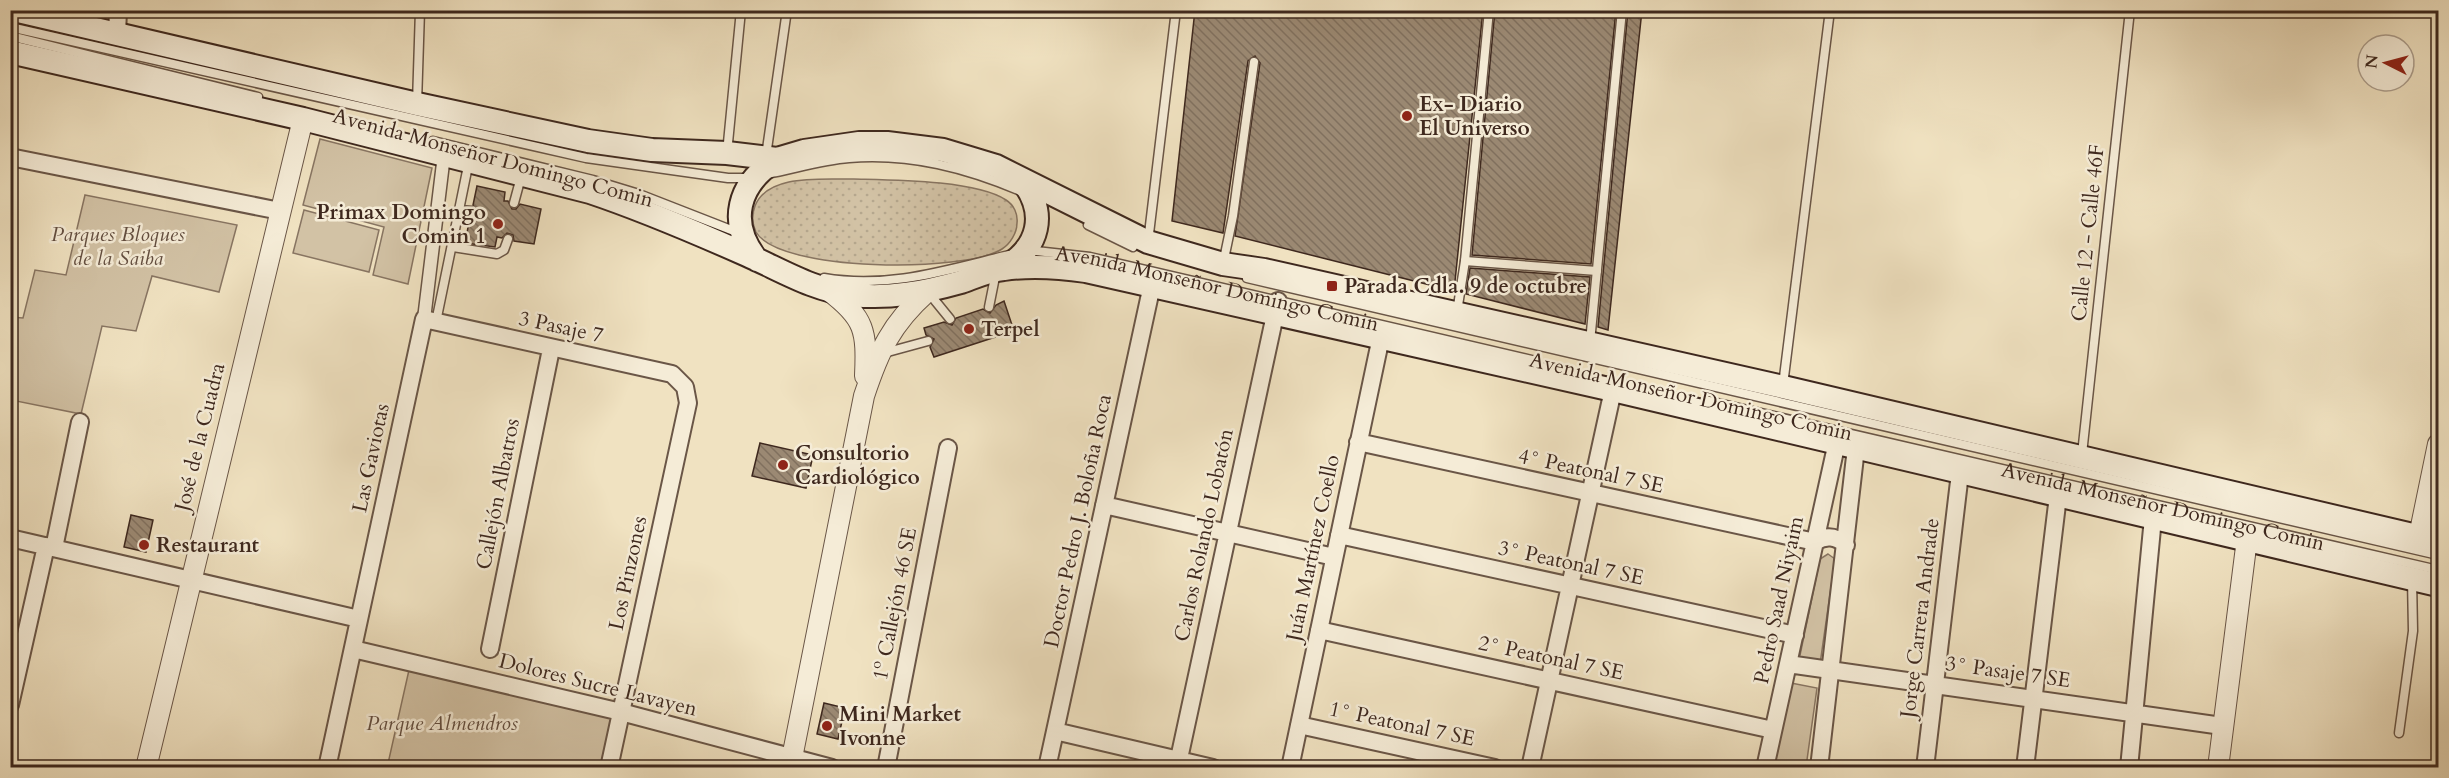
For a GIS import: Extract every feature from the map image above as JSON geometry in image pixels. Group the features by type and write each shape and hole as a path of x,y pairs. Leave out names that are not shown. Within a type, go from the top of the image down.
{"main road":[{"name":"Avenida Monseñor Domingo Comin","path":"14,10 417,104 588,141 652,150 727,153 771,158 831,146 887,142 961,154 1032,192 1148,247 1223,264 1264,270 1783,387 2081,459 2428,538"},
{"name":"Avenida Monseñor Domingo Comin","path":"10,52 303,119 634,206 758,249 791,278 821,282 878,296 927,292 999,270 1060,267 1276,307 1381,337 2439,585"},
{"path":"758,249 741,204 753,178 771,158"},
{"path":"999,270 1016,261 1027,250 1038,221 1032,192"}],"street":[{"path":"117,35 118,10"},
{"name":"José de la Cuadra","path":"146,768 303,119"},
{"name":"Las Gaviotas","path":"327,768 359,619 430,321 444,155"},
{"path":"10,157 280,211"},
{"path":"821,282 852,308 863,332 866,350 864,396"},
{"name":"Doctor Pedro J. Boloña Roca","path":"1047,768 1152,285"},
{"path":"790,763 864,396 878,355 890,331 907,310 927,292"},
{"name":"Carlos Rolando Lobatón","path":"1177,764 1276,307"},
{"name":"3 Pasaje 7","path":"430,321 672,374 685,387"},
{"name":"Juán Martínez Coello","path":"1290,768 1381,337"},
{"name":"Callejón Albatros","path":"490,649 550,349"},
{"name":"Los Pinzones","path":"609,768 688,403 685,387"},
{"path":"1530,768 1613,390"},
{"path":"12,694 80,422"},
{"name":"4° Peatonal 7 SE","path":"1358,442 1815,542 1828,536 1834,537 1845,544"},
{"path":"2428,538 2439,444"},
{"path":"1819,768 1845,544 1846,445"},
{"name":"Pedro Saad Niyaim","path":"1765,768 1815,542 1846,445"},
{"name":"1º Callejón 46 SE","path":"886,768 948,448"},
{"name":"Jorge Carrera Andrade","path":"1925,768 1960,473"},
{"path":"2025,768 2058,496"},
{"path":"1104,505 1334,557"},
{"path":"2129,768 2153,518"},
{"name":"3° Peatonal 7 SE","path":"1339,535 1795,635"},
{"path":"10,538 359,619"},
{"path":"2218,768 2247,539"},
{"name":"2° Peatonal 7 SE","path":"1318,630 1773,730"},
{"name":"Dolores Sucre Lavayen","path":"353,649 621,712 790,763 832,768"},
{"name":"3° Pasaje 7 SE","path":"1788,664 2222,726"},
{"name":"1° Peatonal 7 SE","path":"1299,725 1495,768"},
{"path":"1055,731 1177,764 1214,768"}],"lane":[{"path":"417,104 420,10"},
{"path":"727,153 741,10"},
{"path":"771,158 787,10"},
{"path":"1148,247 1176,10"},
{"path":"1457,315 1465,261 1489,10"},
{"path":"1590,344 1622,10"},
{"path":"1783,387 1830,10"},
{"name":"Calle 12 - Calle 46F","path":"2081,459 2130,10"},
{"name":"Avenida Monseñor Domingo Comin","path":"10,27 586,158 728,178 753,178 846,158 884,156 956,166 1032,192"},
{"path":"10,36 273,101"},
{"path":"1223,264 1233,216 1254,62"},
{"name":"Avenida Monseñor Domingo Comin","path":"422,138 593,180 639,194 795,267"},
{"path":"430,321 453,247 469,161"},
{"path":"514,203 521,175"},
{"path":"459,210 472,211"},
{"name":"Avenida Monseñor Domingo Comin","path":"1082,221 1148,247"},
{"path":"453,247 497,254 504,250 508,239"},
{"name":"Avenida Monseñor Domingo Comin","path":"821,282 893,282 922,278 1027,250 1090,257 1276,307 1543,363"},
{"path":"1465,261 1597,271"},
{"name":"Avenida Monseñor Domingo Comin","path":"1192,265 2439,555"},
{"path":"989,307 999,270"},
{"path":"927,292 951,320"},
{"path":"878,355 928,341"},
{"name":"Avenida Monseñor Domingo Comin","path":"1694,398 2439,570"},
{"path":"2399,733 2413,631 2412,579"}],"green space":[{"path":"320,139 432,168 408,284 373,275 384,227 303,205"},
{"path":"854,179 933,182 992,193 1009,202 1015,210 1016,231 1005,247 982,257 914,265 834,261 799,255 772,245 756,232 753,219 755,206 762,195 772,188 798,180"},
{"name":"Parques Bloques de la Saiba","path":"85,195 237,225 219,292 152,276 136,331 102,326 81,414 11,400 10,317 23,318 35,270 66,275"},
{"path":"304,210 379,230 369,272 293,253"},
{"path":"1828,554 1835,559 1820,664 1799,660 1820,559"},
{"name":"Parque Almendros","path":"409,670 619,720 609,767 387,768"},
{"path":"1791,683 1817,688 1806,767 1772,768"}],"building":[{"path":"1195,10 1483,10 1454,291 1235,236 1260,63 1255,56 1248,61 1223,233 1172,221"},
{"path":"1495,10 1616,10 1591,264 1472,255"},
{"path":"1628,10 1642,10 1608,330 1598,327"},
{"name":"Primax Domingo Comin 1","path":"477,186 505,192 504,201 508,201 512,209 516,209 520,204 541,209 534,244 514,241 513,235 507,233 502,238 497,237 495,247 465,243 470,217 478,212 473,205"},
{"path":"1470,268 1590,277 1585,324 1466,294"},
{"name":"Terpel","path":"1004,301 1014,331 934,357 930,347 934,339 926,335 924,328 944,322 952,325 956,318 983,309 990,313 996,305"},
{"name":"Consultorio Cardiológico","path":"760,443 813,455 806,488 752,476"},
{"path":"131,515 153,520 146,552 124,547"},
{"path":"824,703 845,708 838,739 817,734"}],"place":[{"name":"Ex- Diario El Universo","path":"1407,116"},
{"name":"Primax Domingo Comin 1","path":"498,224"},
{"name":"Parada Cdla. 9 de octubre","path":"1332,286"},
{"name":"Terpel","path":"969,329"},
{"name":"Consultorio Cardiológico","path":"783,465"},
{"name":"Restaurant","path":"144,545"},
{"name":"Mini Market Ivonne","path":"827,726"}]}
